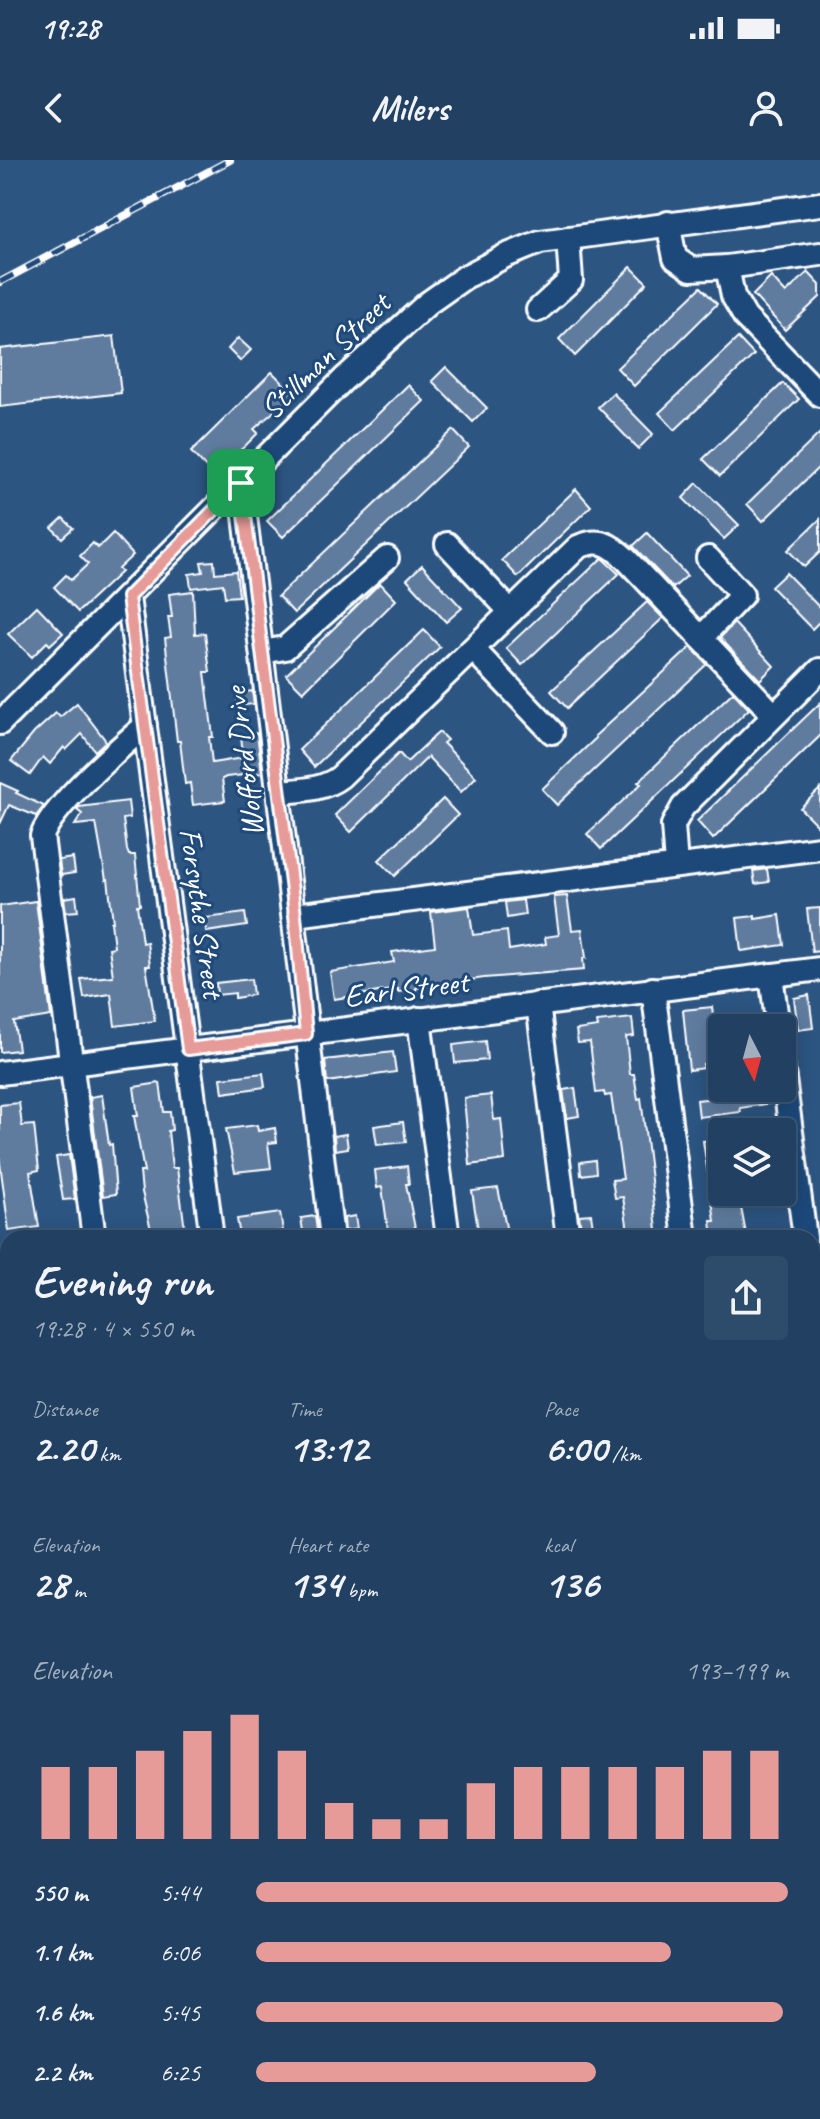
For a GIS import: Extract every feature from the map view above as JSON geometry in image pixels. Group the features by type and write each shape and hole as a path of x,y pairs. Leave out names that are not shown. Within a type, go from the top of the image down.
{"street":[{"name":"Stillman Street","path":"0,723 344,379 428,303 465,277 540,242 820,204"},
{"path":"668,223 675,258 691,269 820,254"},
{"path":"538,310 571,280 568,238"},
{"path":"727,267 733,296 745,317 820,395"},
{"name":"Wofford Drive","path":"241,483 331,1230"},
{"path":"280,792 330,785 578,547 589,542 608,544 626,559 773,714"},
{"path":"447,544 511,612"},
{"path":"262,652 285,648 387,558"},
{"path":"701,638 742,595 708,558"},
{"name":"Forsythe Street","path":"128,597 211,1230"},
{"path":"473,649 552,732"},
{"path":"676,866 673,825 683,807 820,670"},
{"path":"93,1230 42,836 51,819 109,756 145,726"},
{"path":"295,915 820,848"},
{"name":"Earl Street","path":"0,1073 820,969"},
{"path":"771,975 776,1014"},
{"path":"653,989 684,1230"},
{"path":"538,1004 567,1230"},
{"path":"419,1019 447,1230"},
{"path":"787,1102 804,1230"}],"building":[{"path":"631,267 647,283 575,356 559,339"},
{"path":"808,272 820,285 820,297 785,330 753,295 771,277 786,293"},
{"path":"701,287 717,304 634,386 617,368"},
{"path":"114,336 121,393 0,407 0,349"},
{"path":"238,338 251,350 240,361 228,349"},
{"path":"738,338 754,355 675,430 659,413"},
{"path":"446,367 487,408 473,422 432,381"},
{"path":"272,372 294,394 254,429 258,433 245,446 212,474 191,452"},
{"path":"783,383 799,399 720,476 703,459"},
{"path":"408,385 424,401 283,537 267,521"},
{"path":"613,393 653,434 638,449 598,407"},
{"path":"453,430 469,447 294,613 278,596"},
{"path":"820,433 820,466 763,521 747,504"},
{"path":"697,483 739,525 724,539 683,498"},
{"path":"576,489 591,506 518,577 502,560"},
{"path":"63,518 73,528 62,538 52,528"},
{"path":"820,519 820,552 804,567 788,550"},
{"path":"113,533 133,555 118,569 121,572 78,612 54,587 66,575 71,580 88,564 80,556 93,543 98,548"},
{"path":"647,533 687,576 673,588 633,546"},
{"path":"602,558 619,574 522,665 506,648"},
{"path":"214,561 215,573 236,571 239,596 225,597 223,584 191,588 189,574 203,572 201,562"},
{"path":"422,565 462,608 446,622 407,579"},
{"path":"786,573 820,608 820,621 812,629 771,587"},
{"path":"380,583 396,600 303,692 286,675"},
{"path":"193,591 195,634 205,633 210,672 205,672 213,737 209,737 212,763 243,758 241,735 257,733 262,773 226,777 222,779 225,801 193,805 190,783 185,784 180,741 177,741 165,638 171,637 169,594"},
{"path":"647,602 663,618 567,708 551,691"},
{"path":"37,606 63,633 50,645 47,642 32,657 8,634"},
{"path":"734,623 774,666 760,680 720,638"},
{"path":"424,630 440,647 314,767 299,750"},
{"path":"691,647 707,664 557,805 542,789"},
{"path":"252,691 254,704 238,706 237,693"},
{"path":"733,692 749,709 601,849 587,834"},
{"path":"77,703 106,741 95,751 82,734 66,750 64,747 50,764 43,757 30,775 11,761 56,713 60,717"},
{"path":"820,703 820,736 713,839 697,821"},
{"path":"439,732 447,740 443,743 476,777 461,792 428,757 351,832 335,815 399,753 407,762"},
{"path":"0,783 44,806 36,816 9,805 0,824"},
{"path":"820,789 820,828 800,808"},
{"path":"443,799 458,815 395,876 379,860"},
{"path":"128,801 130,818 123,819 127,850 129,855 135,855 140,905 137,905 142,943 147,942 150,966 146,966 155,1021 115,1026 111,994 84,998 81,979 113,976 109,948 114,947 113,922 96,823 75,825 82,814 77,810 79,807"},
{"path":"73,858 75,873 61,875 59,860"},
{"path":"767,869 769,882 755,884 753,871"},
{"path":"76,896 78,911 66,912 64,898"},
{"path":"567,896 572,930 582,929 586,958 583,958 584,970 484,978 416,990 398,992 398,989 334,999 330,972 394,962 392,952 435,946 431,912 469,907 473,935 507,931 509,950 546,944 545,937 559,935 554,897"},
{"path":"523,900 525,915 507,918 505,902"},
{"path":"36,901 51,1016 14,1022 18,1050 0,1052 0,906"},
{"path":"820,908 820,951 812,952 807,909"},
{"path":"245,913 247,926 206,932 205,918"},
{"path":"780,915 784,945 741,951 737,918"},
{"path":"251,979 253,995 235,998 235,993 217,995 216,983"},
{"path":"809,995 813,1028 798,1030 794,998"},
{"path":"712,1007 713,1014 708,1014 708,1064 703,1064 704,1068 689,1070 683,1010"},
{"path":"632,1018 634,1036 626,1037 630,1074 634,1074 638,1099 641,1098 657,1230 628,1230 623,1197 615,1198 612,1180 623,1179 611,1095 596,1093 590,1042 578,1043 576,1030 598,1027 597,1022"},
{"path":"485,1041 487,1060 455,1063 453,1045"},
{"path":"393,1052 396,1072 327,1082 325,1060"},
{"path":"263,1073 265,1087 223,1093 221,1078"},
{"path":"160,1083 164,1112 170,1112 172,1130 168,1131 172,1168 177,1168 185,1230 151,1230 142,1192 140,1172 144,1172 134,1116 138,1116 134,1087"},
{"path":"575,1088 579,1116 567,1118 563,1090"},
{"path":"102,1095 109,1145 112,1144 116,1194 103,1196 90,1097"},
{"path":"491,1095 494,1120 501,1119 505,1160 470,1165 464,1098"},
{"path":"697,1100 773,1103 740,1108 741,1112 699,1117"},
{"path":"19,1103 22,1126 34,1125 39,1170 30,1172 39,1227 9,1230 0,1163 0,1105"},
{"path":"403,1122 406,1142 377,1145 374,1126"},
{"path":"257,1125 258,1131 275,1128 277,1142 268,1143 271,1168 235,1172 226,1129"},
{"path":"346,1134 348,1148 335,1150 334,1136"},
{"path":"708,1140 708,1174 703,1141"},
{"path":"69,1155 75,1199 63,1200 56,1157"},
{"path":"595,1160 596,1173 581,1175 580,1162"},
{"path":"407,1166 409,1184 406,1184 415,1230 388,1230 382,1187 377,1188 375,1170"},
{"path":"498,1188 507,1230 478,1230 472,1191"},
{"path":"713,1206 741,1206 745,1230 712,1230 711,1221 715,1221"},
{"path":"280,1213 283,1230 239,1230 237,1219"},
{"path":"591,1214 593,1227 581,1228 579,1215"},
{"path":"315,1216 317,1230 303,1230 301,1218"},
{"path":"355,1216 357,1229 345,1230 344,1218"}],"railway":[{"path":"0,282 230,160"}],"route":[{"path":"241,483 295,915 306,1034 188,1049 128,597 241,483"}]}
